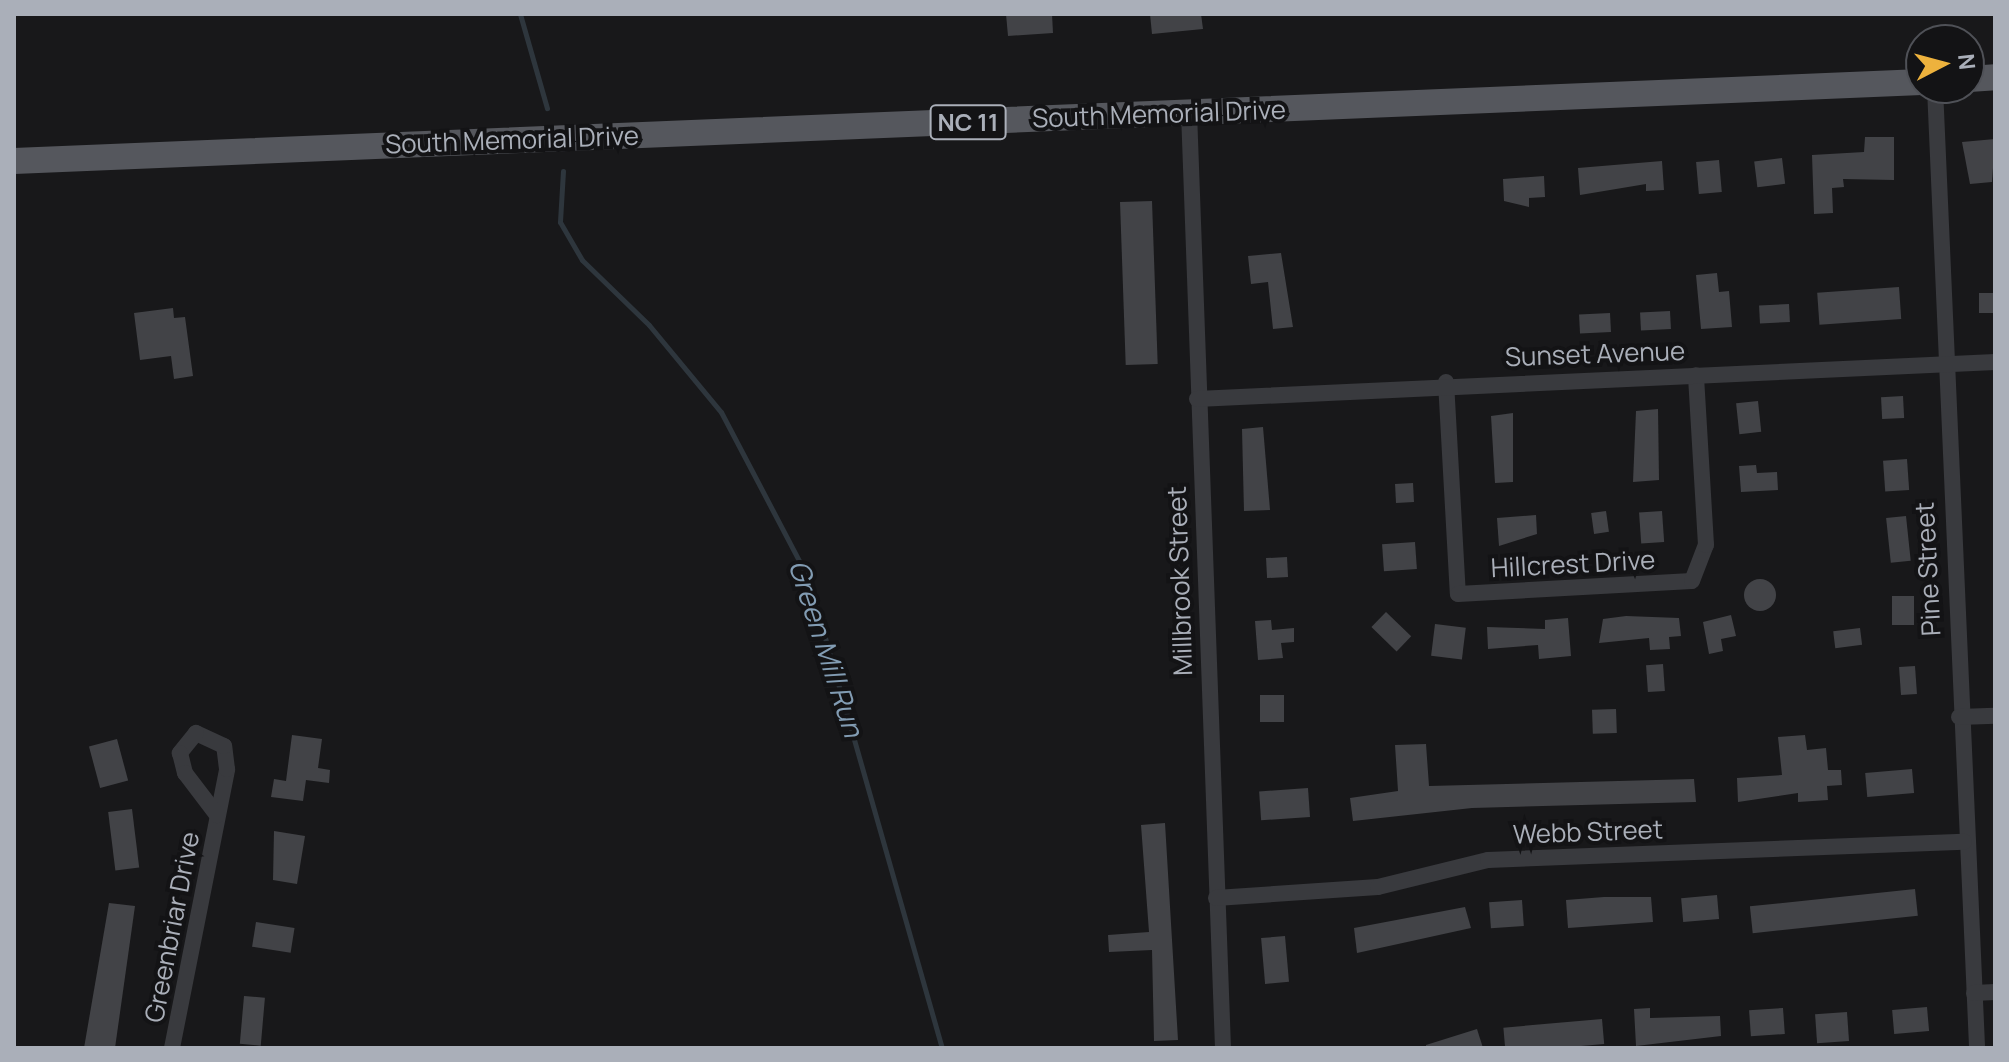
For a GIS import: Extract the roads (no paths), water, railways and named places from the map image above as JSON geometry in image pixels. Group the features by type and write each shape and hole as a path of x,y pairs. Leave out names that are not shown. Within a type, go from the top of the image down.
{"main road":[{"name":"South Memorial Drive","path":"14,161 1905,83"}],"street":[{"name":"Pine Street","path":"1935,104 1942,364 1964,842 1977,1048"},
{"name":"Millbrook Street","path":"1189,112 1197,399 1223,1048"},
{"name":"Sunset Avenue","path":"1197,399 1446,382 1995,362"},
{"name":"Hillcrest Drive","path":"1446,382 1458,594 1692,581 1706,545 1696,375"},
{"path":"1959,717 1995,716"},
{"name":"Greenbriar Drive","path":"172,1048 217,815 224,746 196,733 180,753 185,773 217,815"},
{"name":"Webb Street","path":"1216,898 1378,887 1488,860 1964,842"},
{"path":"1974,993 1995,992"}],"waterway":[{"name":"Green Mill Run","path":"520,14 547,108"},
{"name":"Green Mill Run","path":"563,171 560,222 582,260 649,325 721,412 808,578 942,1048"}]}
